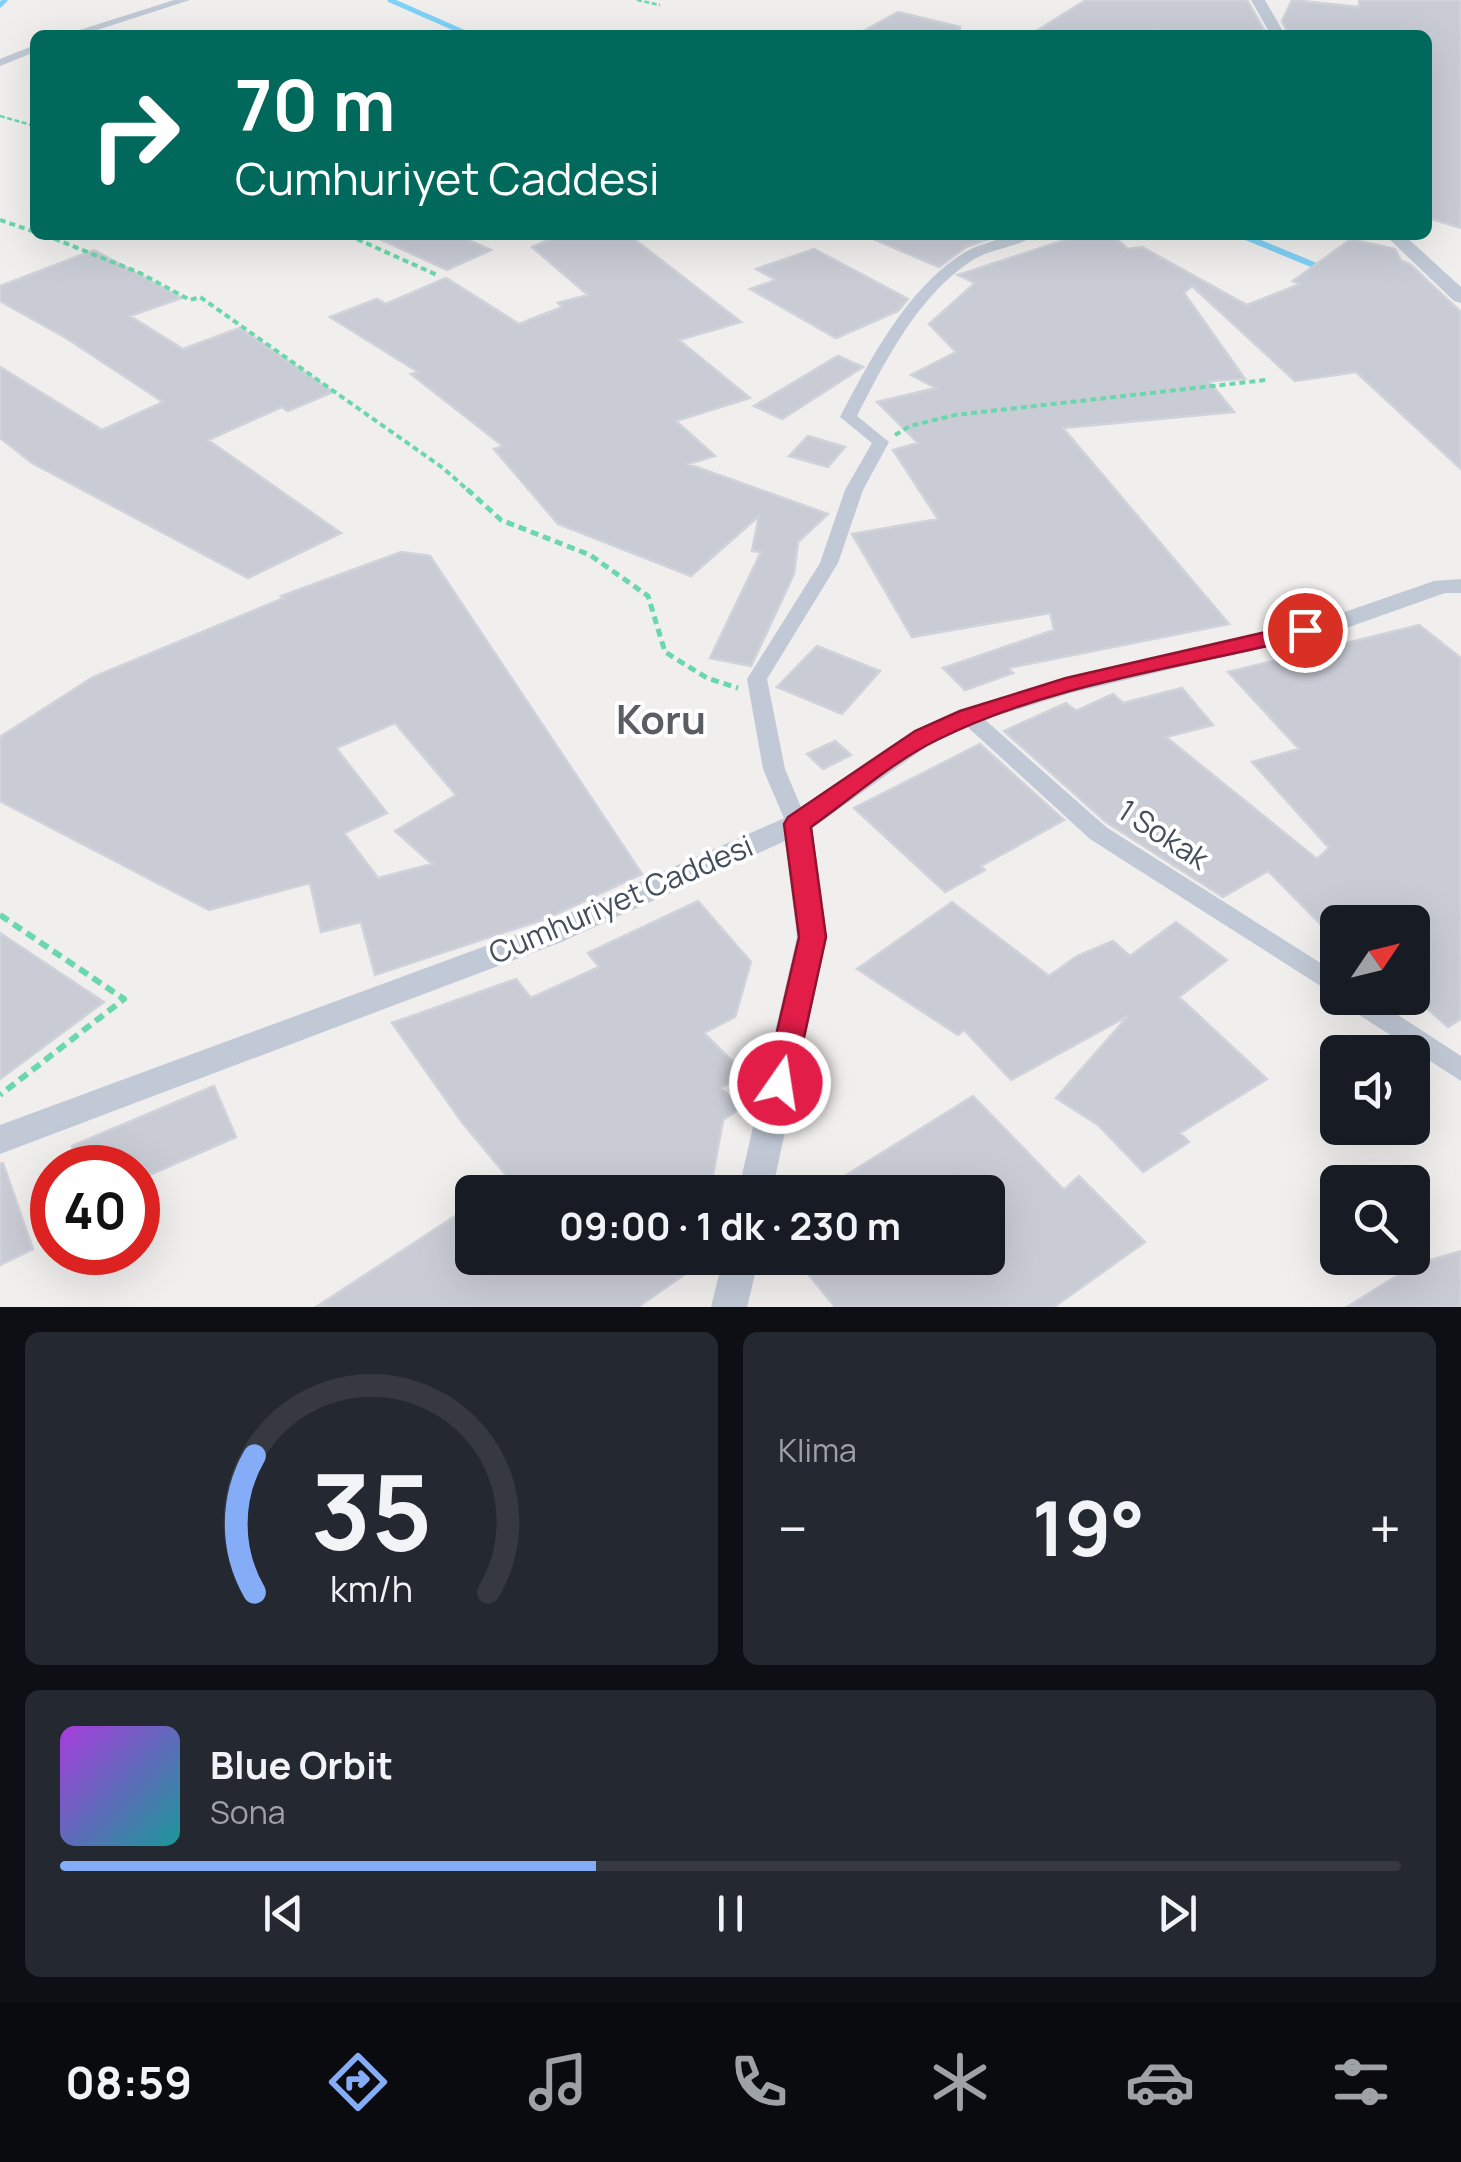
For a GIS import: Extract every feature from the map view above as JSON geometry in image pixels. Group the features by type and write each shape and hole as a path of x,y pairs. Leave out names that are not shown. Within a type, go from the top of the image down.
{"street":[{"path":"86,30 185,0"},
{"path":"1258,0 1275,30"},
{"path":"0,64 30,50"},
{"path":"759,1175 812,937 797,824 774,769 757,679 828,563 854,490 882,442 848,417 877,361 926,297 968,256 1014,240"},
{"path":"1399,240 1461,297"},
{"name":"Cumhuriyet Caddesi","path":"0,1140 548,936 797,824 924,736 968,716 1066,686 1340,622 1442,586 1461,586"},
{"name":"1 Sokak","path":"968,716 1098,833 1320,975"},
{"path":"1378,1015 1461,1070"},
{"path":"730,1307 737,1275"}],"path":[{"path":"636,0 660,5"},
{"path":"0,116 30,125"},
{"path":"0,220 30,230"},
{"path":"58,240 140,273 190,300 200,297 234,318 443,468 501,520 590,555 648,596 666,652 706,678 760,696"},
{"path":"359,240 438,275"},
{"path":"882,442 910,426 955,415 1266,380"},
{"path":"0,915 124,999 0,1096"}],"building":[{"path":"1086,0 1247,0 1264,30 1156,30 1038,30"},
{"path":"1292,0 1359,7 1359,0 1461,0 1461,228 1432,219 1432,30 1286,30 1282,21"},
{"path":"898,12 960,27 960,30 865,30"},
{"path":"382,240 468,240 491,250 447,270"},
{"path":"548,240 635,240 741,322 679,340 750,398 676,421 715,456 688,464 828,514 798,542 794,574 751,666 710,658 761,552 752,551 759,516 691,576 558,524 494,449 503,446 411,374 418,372 330,317 377,299 386,304 446,278 519,324 562,307 558,303 588,295 532,247"},
{"path":"876,240 986,240 966,247 939,267"},
{"path":"1065,240 1118,240 1128,249 1142,247 1247,305 1300,284 1293,281 1350,240 1395,249 1401,261 1410,264 1461,312 1461,469 1356,372 1295,381 1192,286 1184,293 1245,379 1209,381 1234,412 1063,428 1229,624 1008,668 1013,673 965,690 943,668 1054,630 1050,613 912,637 852,534 938,519 893,450 918,443 877,402 936,388 911,375 956,352 929,324 975,283 958,275"},
{"path":"814,249 908,299 898,311 836,338 750,289 776,280 756,269"},
{"path":"94,250 182,298 130,316 183,349 240,328 333,392 288,411 282,407 208,440 341,533 248,578 32,463 0,438 0,367 102,430 163,402 66,338 0,301 0,286"},
{"path":"838,356 863,367 782,419 754,406"},
{"path":"808,436 845,447 828,467 789,456"},
{"path":"401,552 430,556 642,874 548,918 375,975 361,922 321,932 310,883 209,910 0,801 0,737 93,677 284,598 281,596","holes":["395,723 456,795 395,831 432,864 378,878 344,833 387,813 336,748"]},
{"path":"1419,625 1461,658 1461,1019 1448,1027 1430,1011 1430,905 1320,905 1320,924 1268,871 1223,897 1106,822 1004,731 1066,703 1076,711 1113,694 1123,703 1182,688 1213,725 1166,737 1317,859 1329,848 1252,762 1299,749 1228,672"},
{"path":"817,646 880,671 842,714 777,687"},
{"path":"835,741 851,755 823,769 807,754"},
{"path":"980,744 1064,820 981,866 985,870 945,892 854,808"},
{"path":"698,901 751,962 735,1017 704,1033 744,1073 721,1088 741,1108 723,1120 713,1175 506,1175 461,1121 392,1023 516,979 531,998 599,967 588,953"},
{"path":"952,902 1049,976 1077,956 1113,941 1130,956 1176,922 1227,960 1179,997 1267,1079 1180,1133 1189,1142 1143,1172 1098,1125 1056,1098 1128,1016 1011,1080 964,1030 958,1035 857,969"},
{"path":"0,933 104,1002 0,1079"},
{"path":"214,1086 236,1137 160,1170 160,1145 74,1145"},
{"path":"973,1096 1064,1190 1079,1176 1145,1242 1054,1307 835,1307 809,1275 1005,1275 1005,1175 846,1175"},
{"path":"3,1163 30,1240 30,1250 0,1265"},
{"path":"455,1216 455,1275 684,1275 638,1307 316,1307"},
{"path":"1461,1251 1461,1307 1347,1307 1398,1275 1430,1275 1430,1260"}],"waterway":[{"path":"0,5 5,0"},
{"path":"390,0 459,30"},
{"path":"1253,240 1321,268"}],"district":[{"name":"Koru","path":"661,720"}],"route":[{"path":"780,1083 812,937 797,824 924,736 968,716 1066,686 1305,630"}]}
